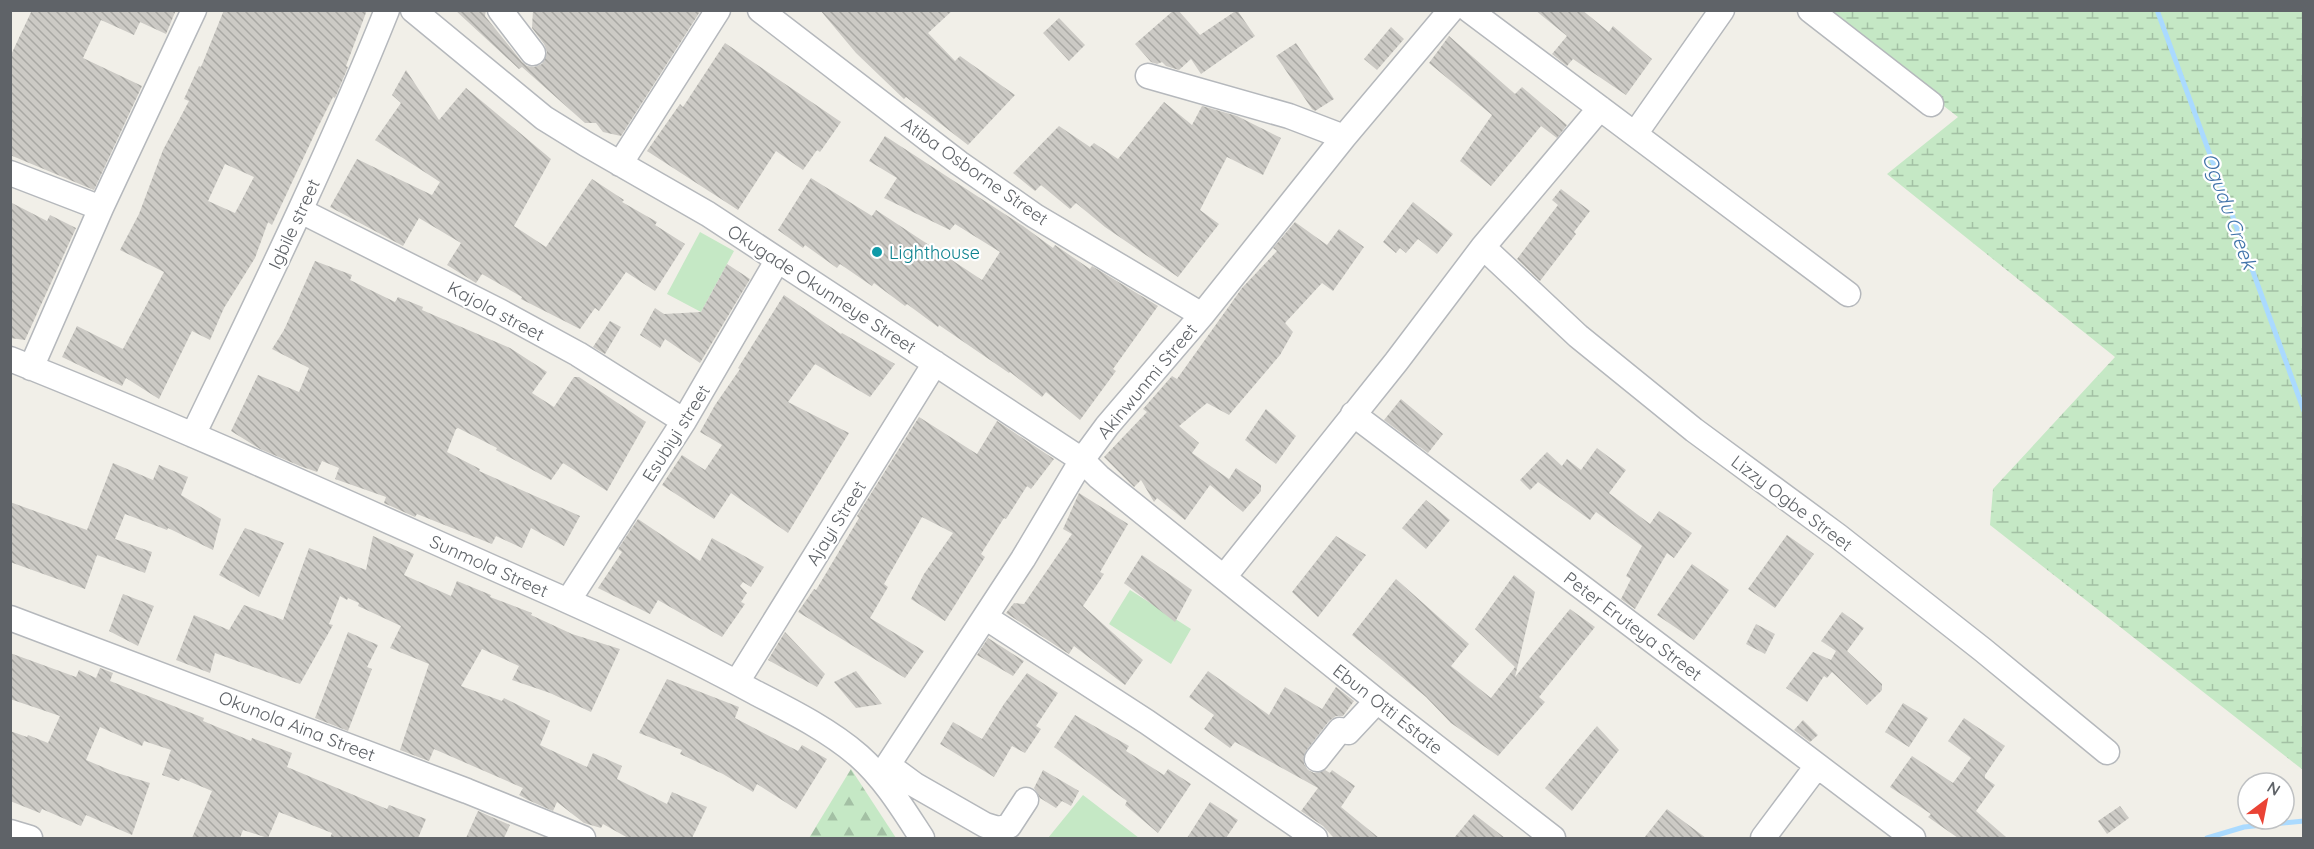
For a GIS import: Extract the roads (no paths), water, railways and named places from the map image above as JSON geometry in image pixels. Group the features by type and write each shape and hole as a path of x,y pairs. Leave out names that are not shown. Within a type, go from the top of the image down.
{"street":[{"path":"21,364 101,208 194,10"},
{"name":"Igbile street","path":"193,435 301,211 352,98 387,10"},
{"name":"Okugade Okunneye Street","path":"414,10 544,118 708,214 1082,460 1099,477 1224,577"},
{"path":"500,10 533,53"},
{"path":"620,164 718,10"},
{"name":"Atiba Osborne Street","path":"760,10 959,164 1035,216 1202,315"},
{"name":"Akinwunmi Street","path":"884,771 1023,559 1082,460 1107,426 1202,315 1344,137 1451,10"},
{"path":"1469,10 1848,294"},
{"path":"1635,134 1722,10"},
{"path":"1810,10 1931,104"},
{"path":"1148,76 1289,116 1344,137"},
{"path":"1224,577 1396,362 1483,247 1599,108"},
{"path":"10,172 101,208"},
{"name":"Kajola street","path":"301,211 501,312 578,354 684,421"},
{"name":"Lizzy Ogbe Street","path":"1483,247 1578,336 1694,430 1838,536 1974,642 2107,752"},
{"name":"Esubiyi street","path":"568,601 684,421 777,261"},
{"name":"Ajayi Street","path":"737,682 935,363"},
{"name":"Sunmola Street","path":"21,364 193,435 568,601 737,682 791,711 884,771 922,838"},
{"name":"Peter Eruteya Street","path":"1353,414 1913,838"},
{"name":"Ebun Otti Estate","path":"1224,577 1377,701 1553,838"},
{"path":"985,617 1147,722 1315,838"},
{"name":"Okunola Aina Street","path":"10,618 467,791 557,834 582,838"},
{"path":"1317,759 1340,730 1348,732 1377,701"},
{"path":"1764,838 1817,766"},
{"path":"884,771 915,785 985,825 998,829 1009,826 1026,800"},
{"path":"10,832 30,838"}],"waterway":[{"name":"Ogudu Creek","path":"2157,10 2304,411"},
{"path":"2207,838 2244,827 2304,821"}],"place":[{"name":"Lighthouse","path":"877,252"}]}
